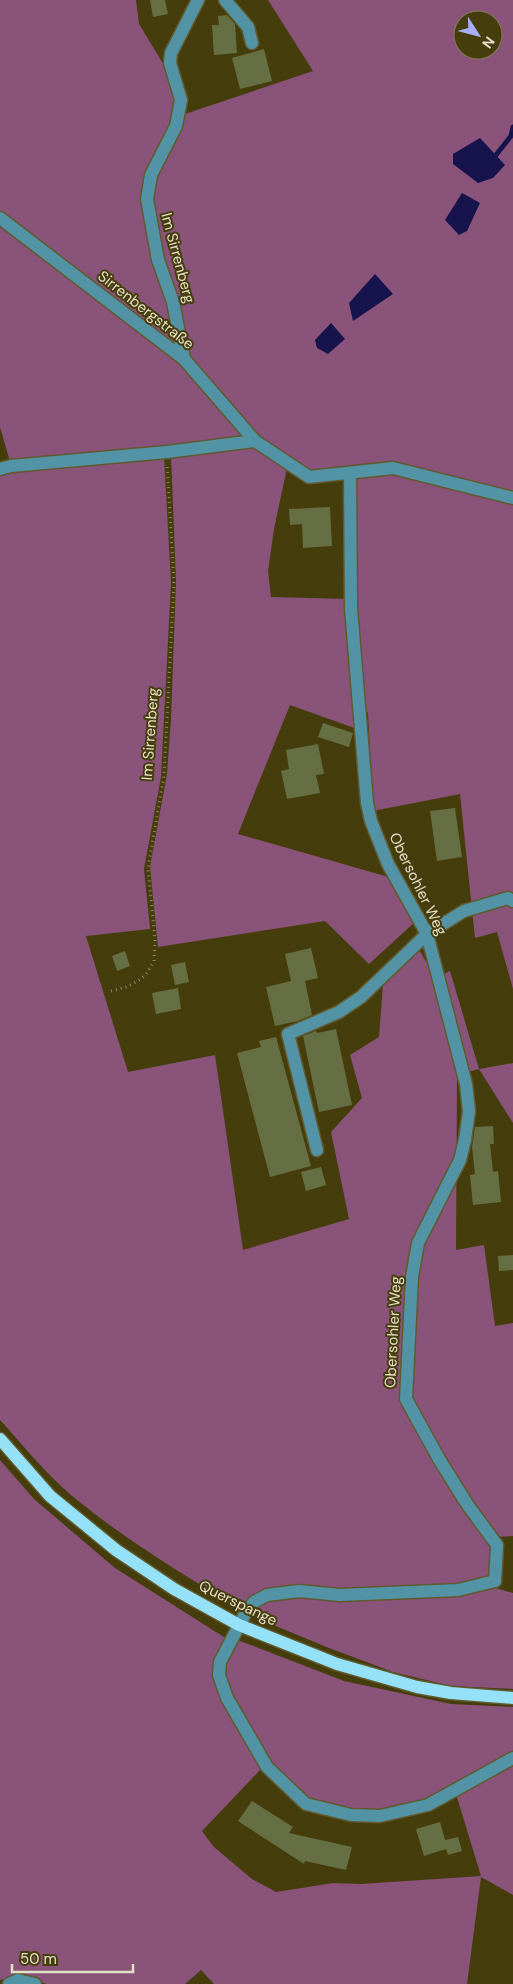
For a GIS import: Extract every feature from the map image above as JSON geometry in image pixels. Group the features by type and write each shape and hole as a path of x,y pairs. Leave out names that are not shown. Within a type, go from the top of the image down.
{"main road":[{"name":"Querspange","path":"0,1439 50,1496 116,1550 174,1589 240,1625 337,1664 417,1686 451,1693 513,1698"}],"street":[{"name":"Im Sirrenberg","path":"184,359 173,302 158,260 146,199 151,175 176,126 181,100 170,63 172,53 198,0"},
{"path":"225,0 248,27 252,43"},
{"name":"Sirrenbergstraße","path":"0,218 184,359 254,440 309,478 393,468 513,498"},
{"path":"0,470 11,466 166,452 254,440"},
{"name":"Obersohler Weg","path":"350,473 351,599 367,803 371,821 388,864 427,934 466,1084 468,1112 465,1140 460,1160 418,1243 412,1277 406,1399 462,1497 497,1545 495,1581 450,1591 340,1595 299,1590 268,1595 254,1602 245,1614 220,1662 219,1675 221,1685 244,1730 267,1767 306,1804 351,1815 380,1816 428,1805 513,1758"},
{"path":"317,1150 288,1034 339,1012 361,997 427,934 464,911 508,898 513,901"},
{"path":"9,1984 18,1980 35,1984"}],"path":[{"name":"Im Sirrenberg","path":"111,991 127,987 141,979 148,973 154,962 155,940 148,868 164,776 174,582 166,452"}],"shaded area":[{"path":"0,0 136,0 139,24 170,75 178,106 142,201 182,352 0,211"},
{"path":"268,0 513,0 513,989 497,932 475,938 460,794 373,811 368,713 360,704 352,474 392,463 308,474 260,441 187,354 161,259 149,198 154,176 185,114 313,71"},
{"path":"480,138 505,165 493,178 478,183 453,164 453,154"},
{"path":"462,193 480,203 467,231 459,235 445,220"},
{"path":"0,221 181,362 247,438 11,465 0,427"},
{"path":"375,274 393,294 353,321 349,303"},
{"path":"331,323 345,339 328,354 317,348 315,340"},
{"path":"252,444 287,468 274,529 268,571 271,597 349,599 357,729 290,705 238,834 392,878 415,922 369,964 325,921 158,947 150,867 167,774 171,719 176,581 171,456"},
{"path":"164,456 171,583 161,777 144,869 150,929 86,936 128,1072 215,1055 243,1250 349,1219 331,1132 362,1098 350,1055 379,1037 383,984 403,964 420,951 435,978 450,971 479,1069 457,1075 456,1250 484,1245 495,1326 513,1323 513,1536 495,1537 492,1580 457,1586 340,1591 297,1586 263,1589 251,1599 243,1611 155,1556 91,1511 52,1478 0,1420 0,471"},
{"path":"513,1063 513,1123 479,1069"},
{"path":"0,1460 34,1499 115,1568 227,1639 214,1659 222,1695 242,1737 262,1768 202,1831 214,1847 252,1879 276,1892 333,1883 361,1884 481,1876 456,1794 513,1761 513,1895 481,1877 467,1984 214,1984 201,1970 185,1984 46,1984 25,1974 0,1980"},
{"path":"492,1587 513,1593 513,1689 451,1686 393,1672 254,1617 260,1605 270,1599"},
{"path":"235,1639 344,1681 451,1704 513,1707 513,1754 427,1800 382,1812 352,1810 306,1801 271,1763 232,1697 222,1662"}],"building":[{"path":"150,0 165,0 168,14 153,17"},
{"path":"227,15 235,24 237,53 214,55 212,25 219,25 218,16"},
{"path":"264,49 272,81 240,89 232,58"},
{"path":"330,507 332,546 303,548 302,524 290,525 289,509"},
{"path":"323,723 353,733 349,747 318,737"},
{"path":"318,744 324,774 316,775 320,793 287,799 281,771 289,769 286,750"},
{"path":"455,808 462,857 437,861 430,811"},
{"path":"311,948 318,978 305,981 312,1015 298,1021 275,1026 266,987 291,981 285,954"},
{"path":"125,951 130,966 117,971 112,956"},
{"path":"185,962 189,982 175,985 171,965"},
{"path":"178,988 181,1009 156,1014 152,993"},
{"path":"336,1029 352,1105 319,1112 303,1036 316,1031 317,1033"},
{"path":"276,1037 311,1166 270,1177 237,1053 261,1047 259,1041"},
{"path":"493,1126 494,1144 490,1144 493,1172 498,1171 501,1202 473,1205 470,1175 475,1174 472,1147 475,1127"},
{"path":"321,1167 326,1185 306,1191 301,1172"},
{"path":"513,1255 513,1270 499,1271 498,1256"},
{"path":"252,1801 293,1827 289,1833 352,1847 346,1870 305,1861 304,1864 238,1821"},
{"path":"440,1822 445,1840 458,1837 462,1851 448,1855 446,1849 424,1856 416,1829"}],"waterway":[{"path":"496,155 511,136 513,127"}]}
